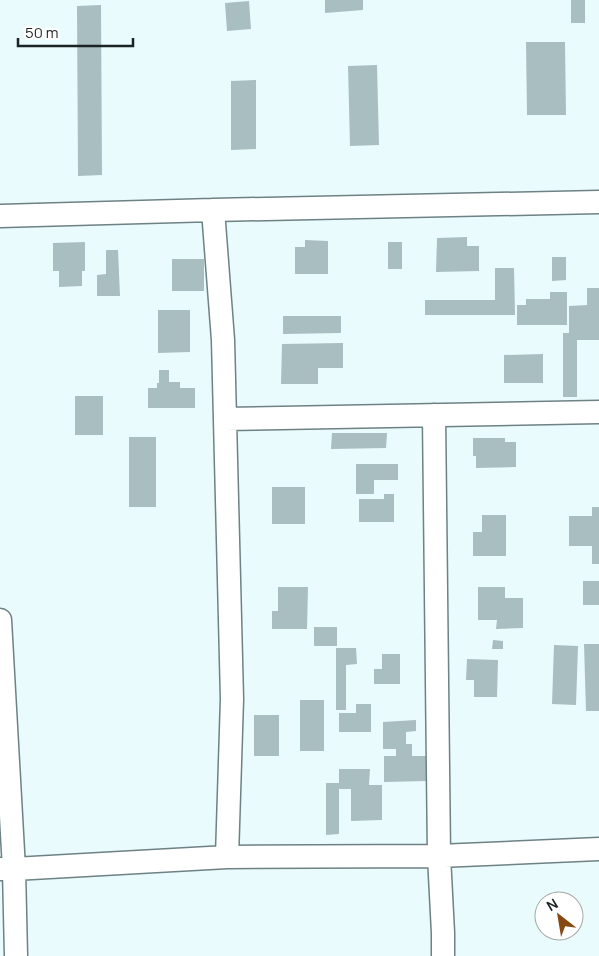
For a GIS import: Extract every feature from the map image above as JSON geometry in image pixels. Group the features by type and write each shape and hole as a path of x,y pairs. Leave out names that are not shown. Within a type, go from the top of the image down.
{"street":[{"path":"0,216 599,202"},
{"path":"213,210 223,340 232,699 227,857"},
{"path":"225,419 599,412"},
{"path":"434,415 439,856 443,956"},
{"path":"0,620 7,869 16,956"},
{"path":"7,869 227,857 439,856 599,849"}],"building":[{"path":"325,0 363,0 363,10 325,13"},
{"path":"571,0 585,0 585,23 571,23"},
{"path":"249,1 251,29 227,31 225,3"},
{"path":"101,5 102,175 78,176 77,6"},
{"path":"526,42 565,42 566,115 527,115"},
{"path":"377,65 379,145 350,146 348,66"},
{"path":"256,80 256,149 231,150 231,81"},
{"path":"467,237 467,246 479,246 479,271 436,272 437,238"},
{"path":"305,240 328,241 328,274 295,274 295,247 305,247"},
{"path":"85,242 85,271 82,271 82,286 59,287 59,271 53,271 53,243"},
{"path":"388,242 402,242 402,269 388,269"},
{"path":"106,250 118,250 120,296 97,296 97,275 106,274"},
{"path":"552,257 566,257 566,280 552,281"},
{"path":"172,259 204,259 204,291 172,291"},
{"path":"495,268 514,268 515,315 425,315 425,300 495,300"},
{"path":"587,288 599,288 599,340 577,340 577,397 563,397 563,333 569,333 569,306 587,305"},
{"path":"550,292 567,292 567,325 517,325 517,305 526,305 526,299 550,299"},
{"path":"158,310 190,310 190,352 158,353"},
{"path":"283,316 341,316 341,333 283,334"},
{"path":"343,343 343,368 318,368 318,384 281,384 282,344"},
{"path":"543,354 543,383 504,383 504,355"},
{"path":"159,370 169,370 169,382 180,382 180,388 195,388 195,408 148,408 148,388 157,388"},
{"path":"75,396 103,396 103,435 75,435"},
{"path":"332,433 387,433 386,448 331,449"},
{"path":"129,437 156,437 156,507 129,507"},
{"path":"473,438 505,438 505,442 516,442 516,467 476,468 476,456 473,456"},
{"path":"356,464 398,464 398,480 374,480 374,494 356,494"},
{"path":"272,487 305,487 305,524 272,524"},
{"path":"384,494 394,494 394,522 359,522 359,499 384,499"},
{"path":"592,507 599,507 599,564 592,564 592,546 569,546 569,516 592,516"},
{"path":"482,515 506,515 506,556 473,556 473,532 482,532"},
{"path":"583,581 599,581 599,605 583,605"},
{"path":"278,587 308,587 307,629 272,629 272,611 278,611"},
{"path":"478,587 505,587 505,598 523,598 523,628 496,629 497,620 478,620"},
{"path":"314,627 337,627 337,646 314,646"},
{"path":"493,640 503,641 503,649 492,649"},
{"path":"584,644 599,644 599,711 586,711"},
{"path":"554,645 578,646 576,705 552,704"},
{"path":"336,648 356,648 357,664 346,665 346,710 336,710"},
{"path":"382,654 400,654 400,684 374,684 374,669 382,669"},
{"path":"467,659 498,660 497,697 474,697 474,680 466,680"},
{"path":"300,700 324,700 324,751 300,751"},
{"path":"356,704 371,704 371,732 339,732 339,713 356,713"},
{"path":"254,715 279,715 279,756 254,756"},
{"path":"416,720 416,731 406,732 406,744 412,744 412,756 428,756 428,781 384,782 384,756 396,756 396,749 383,749 383,722"},
{"path":"339,769 370,769 369,785 382,785 382,820 351,821 351,789 339,789 339,834 326,835 326,783 339,783"}]}
